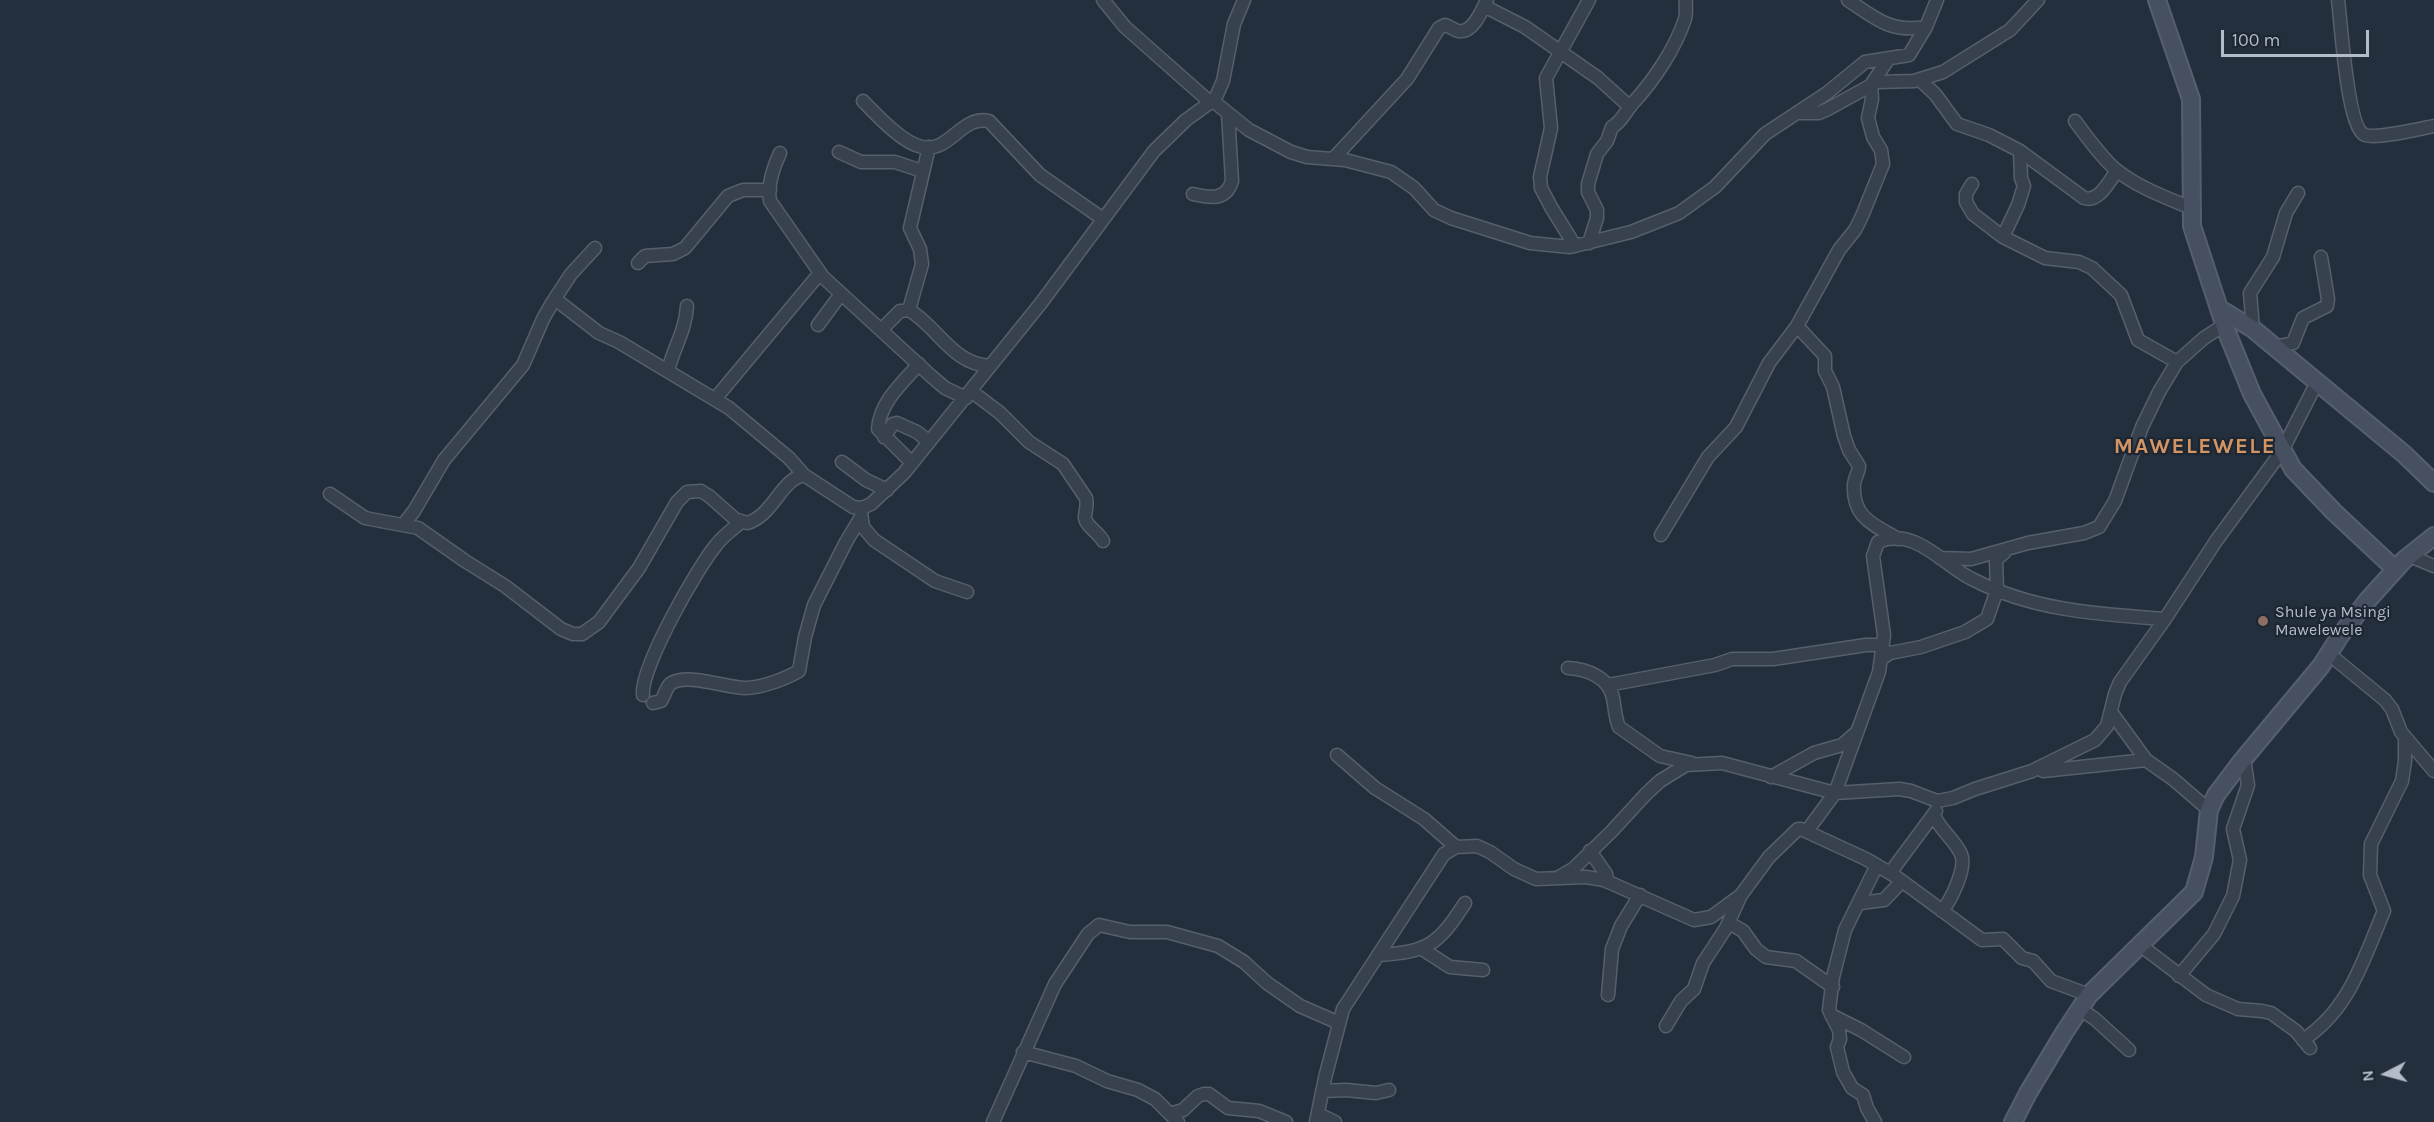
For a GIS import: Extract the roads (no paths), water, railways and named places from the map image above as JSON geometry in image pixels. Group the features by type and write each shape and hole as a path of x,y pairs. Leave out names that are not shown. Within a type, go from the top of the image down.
{"street":[{"path":"1103,0 1125,27 1212,102 1249,130 1281,148 1307,157 1333,159 1391,172 1414,188 1434,210 1469,224 1534,244 1575,246 1631,232 1678,213 1715,187 1765,134 1827,93 1865,62 1909,55 1926,27 1936,0"},
{"path":"741,522 718,543 695,574 643,683 648,699 661,701 669,685 673,683 715,681 746,688 799,671 814,604 861,512 887,490 968,394 1158,147 1186,120 1212,102 1223,81 1234,24 1244,0"},
{"path":"1575,246 1551,207 1540,182 1551,118 1546,78 1589,0"},
{"path":"1589,243 1597,218 1595,204 1588,189 1596,156 1607,141 1611,128 1619,123 1645,91 1673,43 1685,19 1686,0"},
{"path":"1848,0 1885,24 1904,30 1926,27"},
{"path":"1797,114 1819,113 1885,80 1920,80 1943,72 2010,30 2038,0"},
{"path":"2157,0 2191,99 2193,135 2191,208 2196,241 2252,394 2293,469 2395,569"},
{"path":"2338,0 2351,108 2357,128 2361,133 2374,137 2434,126"},
{"path":"1333,159 1407,79 1439,28 1445,25 1458,31 1464,31 1476,21 1486,3 1598,78 1630,107"},
{"path":"1661,535 1708,457 1736,427 1769,363 1797,326 1839,250 1858,223 1883,164 1881,150 1873,137 1868,118 1872,99 1871,85 1889,58"},
{"path":"1920,80 1935,93 1957,124 1989,135 2020,151 2089,199 2097,198 2117,171"},
{"path":"863,101 897,133 922,147 948,141 969,122 981,119 989,121 1040,176 1103,219"},
{"path":"1193,194 1220,197 1230,189 1232,181 1228,113"},
{"path":"2076,122 2087,138 2117,171 2144,188 2191,208"},
{"path":"909,310 922,264 920,249 910,228 929,147"},
{"path":"2003,237 2024,186 2021,178 2020,151"},
{"path":"780,153 770,190 770,201 820,273 945,388 968,394 1000,413 1029,442 1063,464 1086,498 1088,504 1085,519 1103,541"},
{"path":"839,153 861,162 895,162 922,171"},
{"path":"1972,184 1966,194 1968,210 2003,237 2045,258 2079,262 2092,268 2121,295 2139,340 2177,362"},
{"path":"638,263 649,254 673,254 685,248 728,196 743,190 770,190"},
{"path":"2253,329 2250,293 2273,257 2286,213 2298,193"},
{"path":"403,525 414,511 444,460 523,365 543,319 555,299 571,274 595,248"},
{"path":"2274,347 2293,343 2303,318 2327,306 2328,299 2321,257"},
{"path":"715,399 820,273"},
{"path":"818,325 841,294"},
{"path":"555,299 599,333 619,342 715,399 751,425 789,458 804,475 861,512"},
{"path":"668,372 687,320 687,306"},
{"path":"881,330 900,311 909,310 957,353 976,365 990,366"},
{"path":"2222,317 2253,329 2404,454 2434,483"},
{"path":"1940,558 1971,560 2028,543 2084,533 2099,527 2115,501 2142,427 2159,392 2177,362 2204,338 2222,317"},
{"path":"1797,326 1825,356 1825,371 1833,387 1844,436 1859,466 1854,482 1855,505 1869,522 1898,539"},
{"path":"912,462 878,429 881,410 919,364"},
{"path":"1558,878 1590,852 1660,781 1682,766 1722,763 1835,793 1899,789 1911,791 1930,800 1946,800 2032,771 2095,740 2107,726 2120,682 2282,451 2317,382"},
{"path":"884,437 893,424 897,423 917,432 928,441"},
{"path":"842,462 866,480 887,490"},
{"path":"330,494 365,518 418,528 506,586 561,629 573,634 582,634 599,622 628,584 654,545 677,502 687,492 700,491 741,522 751,522 761,516 795,478 804,475"},
{"path":"861,512 863,527 874,540 935,581 967,592"},
{"path":"2013,1122 2028,1093 2085,1002 2194,892 2204,857 2209,810 2216,795 2395,569 2434,536"},
{"path":"1807,831 1835,793 1879,672 1883,645 1880,600 1873,556 1878,542 1898,539 1915,541 1965,576 2021,600 2074,612 2165,620"},
{"path":"1881,659 1890,653 1921,647 1977,626 1990,614 1997,590 1996,560 2006,551"},
{"path":"2410,556 2434,566"},
{"path":"1608,685 1714,665 1732,659 1773,658 1866,645 1883,645"},
{"path":"2329,654 2385,700 2405,738 2434,771"},
{"path":"1568,668 1587,670 1608,685 1612,691 1619,728 1660,756 1696,764"},
{"path":"2111,712 2145,760 2173,779 2209,810"},
{"path":"1771,777 1814,753 1842,745 1858,731"},
{"path":"2140,945 2206,995 2238,1009 2271,1013 2296,1031 2306,1044 2331,1018 2357,978 2384,911 2370,875 2371,844 2402,782 2405,738"},
{"path":"1337,755 1375,788 1417,814 1456,847"},
{"path":"2179,976 2214,934 2233,896 2240,860 2233,829 2248,785 2244,759"},
{"path":"2032,771 2145,760"},
{"path":"1890,873 1946,800"},
{"path":"1934,815 1938,825 1959,851 1962,859 1954,895 1942,911"},
{"path":"1666,1026 1680,1001 1694,989 1702,963 1729,923 1741,895 1776,850 1798,829 1807,831 1890,873 1982,940 2003,939 2022,958 2033,961 2052,981 2085,1002 2096,1019 2128,1050"},
{"path":"1335,1122 1317,1118 1343,1009 1444,854 1456,847 1477,846 1514,869 1536,879 1586,877 1608,882 1694,920 1711,917 1741,895"},
{"path":"1590,852 1606,874 1608,882"},
{"path":"1875,1122 1863,1095 1852,1088 1843,1072 1837,1047 1840,1039 1839,1030 1830,1014 1845,930 1877,866"},
{"path":"1860,903 1884,900 1902,881"},
{"path":"1608,995 1612,949 1621,926 1640,895"},
{"path":"1378,955 1422,949 1437,940 1465,903"},
{"path":"1729,923 1743,931 1756,949 1766,957 1796,961 1833,987"},
{"path":"993,1122 1054,984 1088,934 1099,925 1130,932 1155,931 1184,935 1218,946 1244,962 1267,983 1300,1006 1339,1023"},
{"path":"1422,949 1444,965 1483,970"},
{"path":"1830,1014 1904,1057"},
{"path":"1023,1052 1076,1066 1107,1081 1138,1090 1155,1099 1174,1118 1197,1096 1209,1094 1228,1107 1259,1111 1286,1122"},
{"path":"1322,1091 1346,1090 1376,1093 1389,1090"}],"place":[{"name":"Shule ya Msingi Mawelewele","path":"2263,621"}],"district":[{"name":"MAWELEWELE","path":"2195,447"}]}
